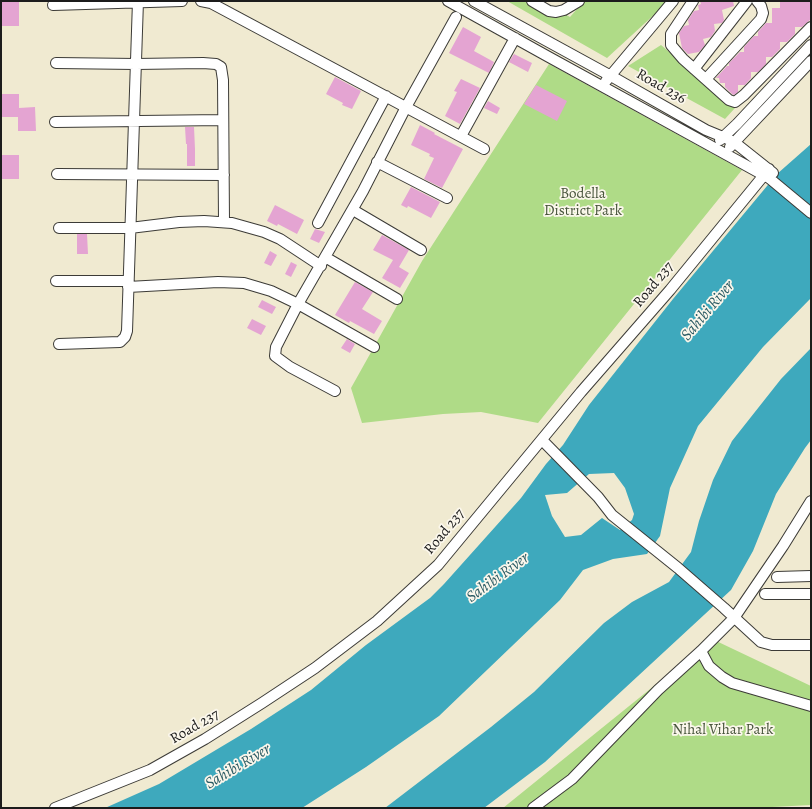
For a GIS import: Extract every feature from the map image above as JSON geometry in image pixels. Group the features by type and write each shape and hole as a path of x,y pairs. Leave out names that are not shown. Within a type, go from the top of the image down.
{"street":[{"path":"53,5 182,1"},
{"path":"201,1 211,3 484,149"},
{"path":"448,1 713,147 769,174 811,205"},
{"name":"Road 236","path":"474,1 706,130 734,142 769,174"},
{"path":"532,1 549,12 556,12 564,10 579,1"},
{"path":"601,86 673,1"},
{"path":"694,69 747,1"},
{"path":"706,79 761,19 763,13 762,6 757,1"},
{"path":"59,344 120,342 125,338 127,332 138,2"},
{"path":"690,2 671,34 671,45 694,69 729,100 735,102 744,96 811,27"},
{"path":"335,391 290,367 275,356 276,347 298,304 353,210 406,107 456,17"},
{"path":"461,136 515,38"},
{"path":"713,147 737,124 811,45"},
{"path":"725,153 811,61"},
{"path":"56,63 203,63 216,64 221,67 223,80 224,120 224,222"},
{"path":"318,222 386,96"},
{"path":"55,122 224,120"},
{"path":"377,162 447,198"},
{"path":"57,174 224,175"},
{"path":"769,174 811,213"},
{"name":"Road 237","path":"55,808 150,770 205,739 315,668 377,621 438,565 581,392 769,174"},
{"path":"353,210 421,250"},
{"path":"59,228 130,228 179,222 224,222 264,232 280,239 397,299"},
{"path":"56,281 128,284 218,282 244,283 271,292 298,304 374,347"},
{"path":"542,440 553,453 598,497 612,515 678,568 761,642 772,645 811,645"},
{"path":"534,808 572,778 658,690 701,651 734,618 783,546 811,501"},
{"path":"777,577 811,576"},
{"path":"765,594 811,594"},
{"path":"701,651 709,666 732,683 811,706"}],"green space":[{"path":"507,1 542,1 570,17 584,1 669,1 607,58"},
{"path":"661,45 735,108 725,119 628,66"},
{"name":"Bodella District Park","path":"549,64 742,170 538,423 481,412 443,414 362,423 351,388 422,261"},
{"name":"Nihal Vihar Park","path":"712,639 811,686 811,805 753,808 503,808"}],"water":[{"name":"Sahibi River","path":"811,144 811,298 763,347 698,426 670,488 660,536 647,554 613,559 583,570 560,600 439,716 366,767 302,808 105,808 159,784 251,729 311,690 366,645 430,598 521,498 546,464 563,445 589,405 673,299 777,174","holes":["614,473 625,488 634,514 632,520 620,530 602,518 581,535 565,537 552,516 545,495 567,493 589,474"]},
{"path":"811,348 811,440 776,494 753,551 731,590 545,762 484,808 385,808 491,727 534,692 604,623 632,602 669,582 691,552 699,521 713,480 732,441 781,379"}],"building":[{"path":"1,1 19,1 19,26 1,26"},
{"path":"700,1 733,1 734,6 722,10 724,20 722,23 714,24 715,31 711,37 703,39 705,45 699,52 688,54 682,48 679,33 684,26 689,25 688,20 694,11 699,10 698,5 701,4"},
{"path":"780,1 811,1 811,19 802,27 795,27 795,34 787,42 780,42 780,49 772,57 766,57 766,64 758,72 751,72 751,78 745,85 738,85 738,92 734,95 732,94 725,87 725,83 720,83 719,78 716,78 727,66 729,66 729,63 740,52 744,52 744,47 754,36 758,36 758,32 766,23 772,23 772,8 780,8"},
{"path":"463,27 481,37 474,51 494,62 489,73 449,53"},
{"path":"514,54 532,63 528,72 509,62"},
{"path":"335,77 361,91 352,109 342,105 343,103 326,94"},
{"path":"461,79 480,88 460,124 445,116 457,92 454,91"},
{"path":"536,85 567,101 557,121 524,104"},
{"path":"1,94 19,94 19,108 35,107 36,131 18,131 18,117 2,117"},
{"path":"488,101 500,108 497,114 484,108"},
{"path":"420,125 463,149 442,188 424,179 434,158 429,156 430,154 411,145"},
{"path":"185,127 194,127 195,166 187,166"},
{"path":"1,155 19,155 19,179 1,179"},
{"path":"411,187 440,202 431,218 408,206 407,208 401,205"},
{"path":"275,205 304,220 297,234 278,224 277,226 267,221"},
{"path":"315,229 325,232 319,243 310,239"},
{"path":"77,234 87,234 88,254 77,254"},
{"path":"382,235 409,250 399,267 409,273 400,288 382,278 393,260 373,250"},
{"path":"270,251 277,255 271,266 264,263"},
{"path":"291,262 297,265 291,277 285,274"},
{"path":"355,282 373,292 362,309 382,321 374,334 335,315"},
{"path":"262,300 276,307 272,314 258,307"},
{"path":"252,319 266,326 261,335 247,328"},
{"path":"347,339 355,344 350,353 341,348"}]}
